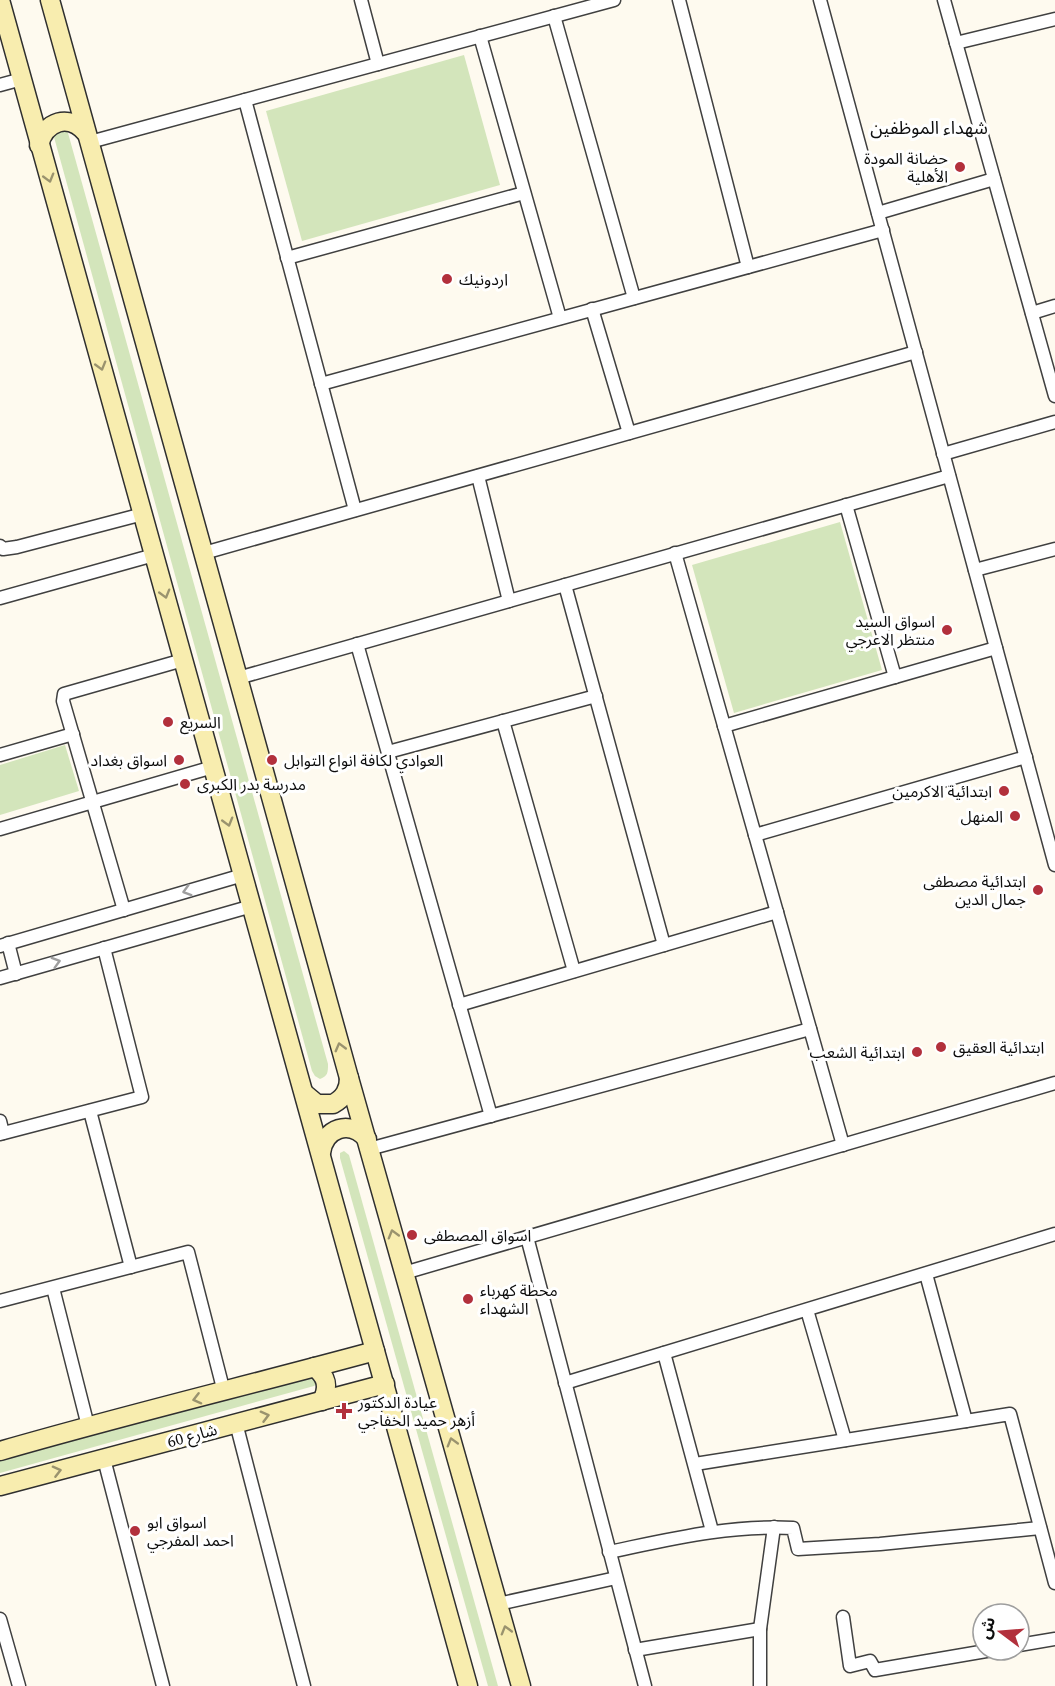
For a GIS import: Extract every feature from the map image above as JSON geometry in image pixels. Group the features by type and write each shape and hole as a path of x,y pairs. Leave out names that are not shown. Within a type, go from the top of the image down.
{"main road":[{"path":"0,0 468,1686"},
{"path":"51,0 349,1077 521,1686"},
{"path":"39,145 44,132 55,123 75,124 88,137"},
{"path":"305,1094 317,1104 333,1104 346,1094 349,1077"},
{"path":"321,1153 325,1140 335,1130 349,1128 362,1133 368,1144"},
{"name":"شارع 60","path":"0,1451 375,1351"},
{"path":"314,1367 324,1376 326,1382 327,1388 322,1401"},
{"name":"شارع 60","path":"0,1486 385,1384"}],"street":[{"path":"361,0 378,64"},
{"path":"88,137 245,100 614,0"},
{"path":"679,0 748,267"},
{"path":"820,0 1055,865"},
{"path":"944,0 1055,396"},
{"path":"554,16 634,298"},
{"path":"956,44 1055,19"},
{"path":"480,36 560,318"},
{"path":"0,85 22,79"},
{"path":"245,100 355,510"},
{"path":"878,213 994,179"},
{"path":"287,258 524,193"},
{"path":"321,384 883,230"},
{"path":"1032,313 1055,306"},
{"path":"592,309 629,433"},
{"path":"204,553 916,352"},
{"path":"944,454 1055,422"},
{"path":"478,476 509,601"},
{"path":"238,678 949,476"},
{"path":"846,505 895,677"},
{"path":"0,546 3,549 17,547 143,514"},
{"path":"975,570 1055,549"},
{"path":"675,554 843,1145"},
{"path":"0,598 154,555"},
{"path":"565,585 664,945"},
{"path":"357,644 491,1116"},
{"path":"724,726 996,648"},
{"path":"124,910 63,701 64,694 183,660"},
{"path":"388,752 596,696"},
{"path":"503,721 574,971"},
{"path":"0,755 73,734"},
{"path":"755,836 1026,758"},
{"path":"0,829 213,767"},
{"path":"16,974 4,945 243,875"},
{"path":"0,978 252,906"},
{"path":"459,1005 777,912"},
{"path":"1,1129 90,1111 142,1097 104,948"},
{"path":"368,1144 491,1116 810,1029"},
{"path":"404,1273 1055,1083"},
{"path":"90,1111 131,1268"},
{"path":"565,1383 1055,1234"},
{"path":"527,1237 645,1686"},
{"path":"0,1301 188,1252 224,1392"},
{"path":"926,1274 966,1421"},
{"path":"53,1288 88,1426"},
{"path":"807,1310 844,1440"},
{"path":"664,1353 712,1531"},
{"path":"695,1464 1010,1414 1055,1583"},
{"path":"237,1424 304,1686"},
{"path":"104,1459 163,1686"},
{"path":"609,1552 712,1531 774,1527 793,1528 798,1549 880,1544 1040,1528"},
{"path":"760,1686 760,1629 774,1527"},
{"path":"498,1604 616,1578"},
{"path":"843,1617 850,1666 870,1660 875,1670 971,1654"},
{"path":"0,1619 18,1686"},
{"path":"635,1650 760,1629"},
{"path":"1031,1643 1055,1639"}],"green space":[{"path":"464,55 500,185 302,241 266,111"},
{"path":"64,128 68,133 328,1064 325,1077 320,1079 312,1071 54,137 55,131"},
{"path":"840,522 882,670 734,713 692,565"},
{"path":"65,745 79,791 0,815 0,765"},
{"path":"344,1151 349,1155 498,1686 488,1686 340,1158 340,1153"},
{"path":"312,1376 318,1383 314,1386 0,1473 0,1460"}],"place":[{"name":"حضانة المودة الأهلية","path":"960,167"},
{"name":"اردونيك","path":"447,279"},
{"name":"اسواق السيد منتظر الاعرجي","path":"947,630"},
{"name":"السريع","path":"168,722"},
{"name":"اسواق بغداد","path":"179,760"},
{"name":"العوادي لكافة انواع التوابل","path":"272,760"},
{"name":"مدرسة بدر الكبرى","path":"185,784"},
{"name":"ابتدائية الاكرمين","path":"1004,791"},
{"name":"المنهل","path":"1015,816"},
{"name":"ابتدائية مصطفى جمال الدين","path":"1038,890"},
{"name":"ابتدائية العقيق","path":"941,1047"},
{"name":"ابتدائية الشعب","path":"917,1052"},
{"name":"اسواق المصطفى","path":"412,1235"},
{"name":"محطة كهرباء الشهداء","path":"468,1299"},
{"name":"عيادة الدكتور أزهر حميد الخفاجي","path":"344,1411"},
{"name":"اسواق ابو احمد المفرجي","path":"135,1531"}],"district":[{"name":"شهداء الموظفين","path":"929,127"}]}
